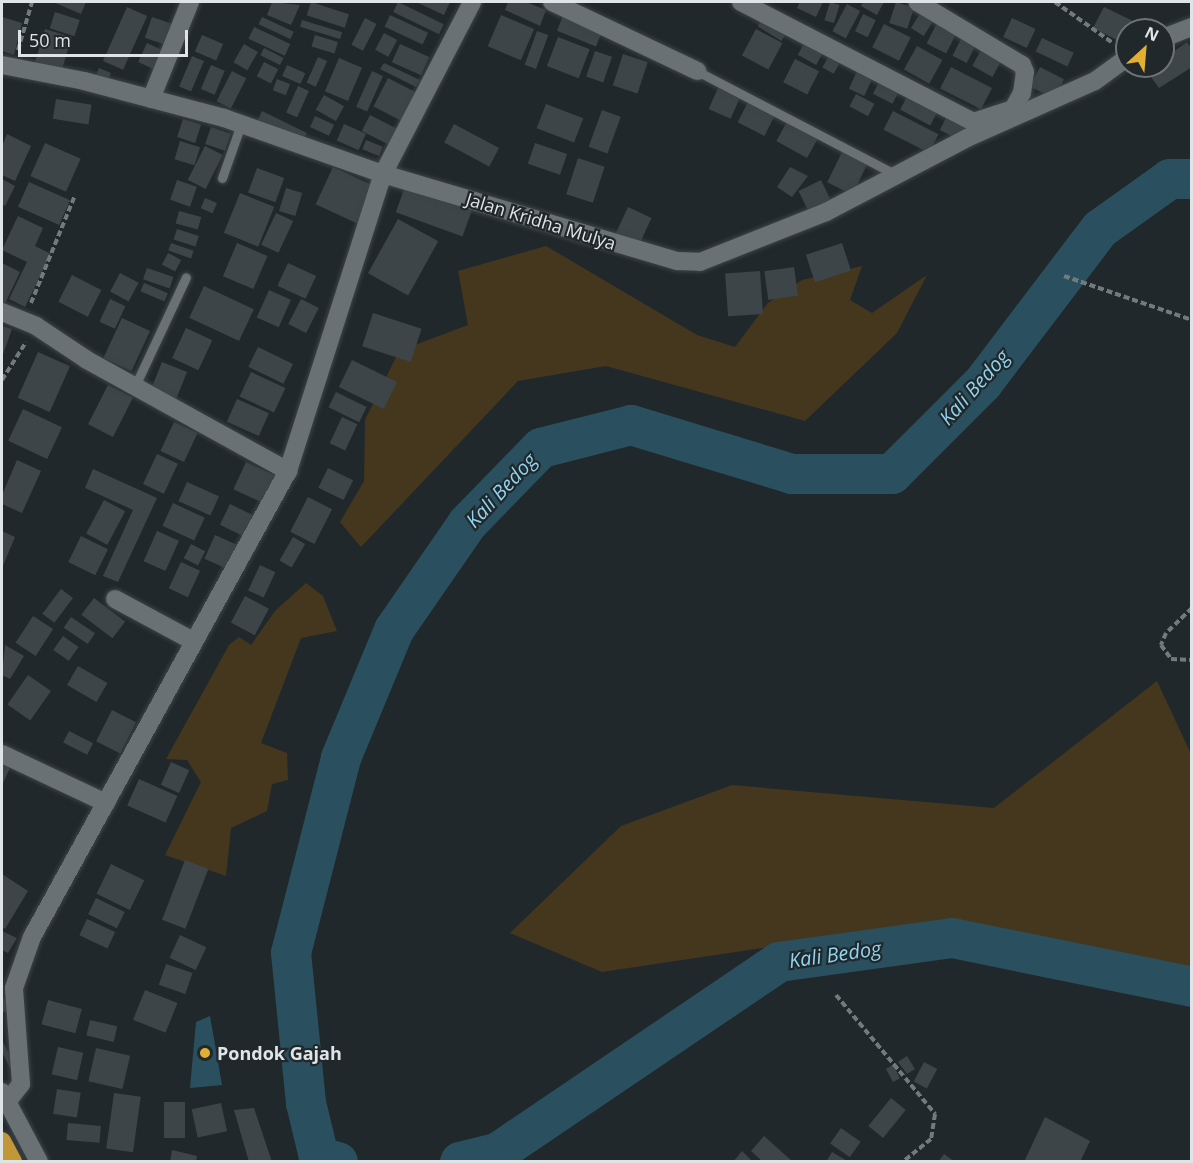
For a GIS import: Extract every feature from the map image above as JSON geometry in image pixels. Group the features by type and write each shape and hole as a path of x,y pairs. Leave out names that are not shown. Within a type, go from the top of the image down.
{"highway":[{"path":"2,1141 13,1161"}],"street":[{"path":"151,99 190,2"},
{"path":"39,1161 4,1097 21,1084 14,988 32,937 288,471 383,174 472,2"},
{"path":"552,2 697,71"},
{"path":"741,2 973,122 1013,109 1022,93 1025,72 1022,65 917,2"},
{"path":"1175,33 1191,27"},
{"path":"899,177 966,138 1095,81 1115,60"},
{"name":"Jalan Kridha Mulya","path":"8,66 151,99 241,124 383,174 677,261 700,262 825,212 899,177"},
{"path":"2,312 30,323 135,386 288,471"},
{"path":"115,599 193,641"},
{"path":"2,754 106,803"}],"lane":[{"path":"697,71 899,177"},
{"path":"222,178 241,124"},
{"path":"135,386 186,278"}],"path":[{"path":"8,66 32,2"},
{"path":"1055,2 1115,47"},
{"path":"2,380 30,323 75,195"},
{"path":"1064,276 1191,320"},
{"path":"1191,608 1166,633 1161,645 1171,659 1191,660"},
{"path":"836,995 935,1114 931,1139 903,1161"}],"shaded area":[{"path":"546,246 697,335 735,347 768,303 802,280 862,266 850,300 872,313 927,275 897,333 805,421 606,366 518,381 361,547 340,522 364,481 365,420 399,351 468,325 458,271"},
{"path":"306,583 323,596 337,631 301,638 261,743 287,753 288,780 272,784 267,811 231,828 226,876 165,855 201,782 187,760 166,759 229,645 239,637 251,645 275,611"},
{"path":"1157,681 1191,754 1191,967 950,920 602,972 510,933 621,826 732,785 994,808"}],"water":[{"name":"Pondok Gajah","path":"210,1016 222,1085 190,1088 196,1022"}],"building":[{"path":"53,2 86,2 81,14"},
{"path":"272,2 300,5 291,25 267,15"},
{"path":"311,2 349,14 345,28 307,15"},
{"path":"398,2 444,24 439,34 393,12"},
{"path":"416,2 450,2 444,15"},
{"path":"508,2 526,2 546,10 540,26 505,10"},
{"path":"800,2 823,2 816,17 797,8"},
{"path":"830,2 840,5 834,23 824,20"},
{"path":"863,2 884,2 877,15 861,6"},
{"path":"896,2 914,8 907,29 889,23"},
{"path":"847,4 860,11 846,38 832,31"},
{"path":"127,7 147,16 123,70 103,61"},
{"path":"1104,7 1127,18 1115,18 1115,39 1093,28"},
{"path":"55,12 80,20 74,36 50,28"},
{"path":"921,12 934,20 924,36 911,28"},
{"path":"863,14 876,20 868,37 855,31"},
{"path":"390,15 428,33 423,45 385,27"},
{"path":"501,15 534,29 521,60 488,46"},
{"path":"563,16 602,32 596,47 557,31"},
{"path":"764,16 788,31 781,41 758,26"},
{"path":"2,17 22,23 14,55 2,51"},
{"path":"152,17 175,25 168,46 145,38"},
{"path":"262,17 294,32 290,39 259,24"},
{"path":"365,18 377,24 363,51 351,45"},
{"path":"1012,18 1036,29 1027,48 1003,37"},
{"path":"302,20 342,32 340,39 300,27"},
{"path":"937,23 957,33 946,53 927,43"},
{"path":"884,24 911,38 899,61 872,47"},
{"path":"254,27 290,44 285,56 249,39"},
{"path":"45,29 72,37 61,73 34,64"},
{"path":"756,29 782,43 768,70 742,55"},
{"path":"537,31 548,35 536,69 525,65"},
{"path":"384,33 397,40 388,57 375,50"},
{"path":"202,35 223,44 216,61 195,52"},
{"path":"315,35 338,42 334,53 311,46"},
{"path":"558,37 590,49 579,78 547,66"},
{"path":"962,37 976,44 967,63 952,56"},
{"path":"1042,38 1074,53 1067,66 1036,52"},
{"path":"806,40 824,50 816,65 798,55"},
{"path":"1187,42 1192,49 1192,67 1175,78 1175,50"},
{"path":"147,43 164,51 155,70 138,62"},
{"path":"244,44 258,52 247,70 234,62"},
{"path":"400,44 429,57 421,75 392,62"},
{"path":"917,46 942,60 929,84 904,70"},
{"path":"264,48 284,58 280,65 260,55"},
{"path":"832,50 843,56 834,74 822,67"},
{"path":"981,50 1001,61 992,77 972,66"},
{"path":"595,51 612,57 603,82 586,77"},
{"path":"623,54 648,62 638,93 613,85"},
{"path":"192,56 204,61 191,91 179,86"},
{"path":"318,57 327,61 316,87 307,83"},
{"path":"339,58 362,68 348,101 325,91"},
{"path":"795,59 819,71 807,94 783,82"},
{"path":"264,62 278,69 271,84 257,76"},
{"path":"384,63 420,80 416,87 380,69"},
{"path":"211,65 225,71 215,95 201,89"},
{"path":"287,65 305,73 300,84 282,76"},
{"path":"859,67 874,74 864,96 849,89"},
{"path":"951,67 992,88 981,109 940,88"},
{"path":"1040,67 1064,79 1054,99 1030,87"},
{"path":"99,68 111,73 107,81 95,76"},
{"path":"232,71 246,78 231,109 217,101"},
{"path":"372,71 383,76 367,112 356,107"},
{"path":"882,76 902,86 893,104 873,94"},
{"path":"388,78 419,94 405,122 373,107"},
{"path":"1152,78 1175,78 1159,88"},
{"path":"277,79 290,84 286,95 273,90"},
{"path":"298,86 309,91 297,117 286,112"},
{"path":"718,88 740,98 731,119 709,109"},
{"path":"910,91 940,107 930,126 900,110"},
{"path":"856,94 875,104 868,116 849,106"},
{"path":"324,95 344,106 336,121 316,110"},
{"path":"56,99 92,105 88,124 53,119"},
{"path":"749,100 776,114 764,136 738,122"},
{"path":"546,104 583,118 574,143 537,128"},
{"path":"602,110 621,117 607,153 589,147"},
{"path":"262,111 307,133 303,142 258,120"},
{"path":"893,111 938,134 929,153 883,130"},
{"path":"948,114 968,124 959,140 940,130"},
{"path":"370,115 398,129 389,145 362,131"},
{"path":"315,116 334,125 329,136 310,127"},
{"path":"183,119 201,125 195,143 177,137"},
{"path":"788,120 819,137 807,158 776,141"},
{"path":"344,124 366,134 359,150 337,140"},
{"path":"454,124 499,148 489,166 444,143"},
{"path":"211,127 231,134 225,151 205,144"},
{"path":"7,134 31,146 15,181 2,175 2,146"},
{"path":"366,140 383,147 379,156 362,149"},
{"path":"180,141 200,147 195,165 174,159"},
{"path":"45,143 81,159 66,192 30,176"},
{"path":"535,143 567,154 560,175 528,164"},
{"path":"205,146 223,155 206,189 188,180"},
{"path":"843,150 868,162 852,195 827,182"},
{"path":"578,158 605,167 593,203 566,194"},
{"path":"333,167 376,187 358,224 316,204"},
{"path":"790,167 808,176 792,197 777,187"},
{"path":"257,168 284,178 275,202 248,192"},
{"path":"2,179 15,186 5,206 2,204"},
{"path":"177,180 197,187 190,207 170,200"},
{"path":"821,180 832,202 809,213 799,191"},
{"path":"29,182 70,200 59,225 18,207"},
{"path":"406,184 473,208 462,236 396,212"},
{"path":"286,188 302,193 295,216 279,211"},
{"path":"240,193 274,207 258,247 224,233"},
{"path":"205,198 217,203 213,213 201,208"},
{"path":"628,207 652,218 639,245 615,234"},
{"path":"179,211 201,217 198,230 176,224"},
{"path":"276,213 293,221 278,253 261,245"},
{"path":"18,216 43,228 35,246 51,254 25,307 9,299 27,262 2,250"},
{"path":"398,219 438,241 408,296 368,273"},
{"path":"177,229 199,236 195,247 174,239"},
{"path":"171,243 194,251 191,258 168,251"},
{"path":"237,243 267,256 253,289 223,276"},
{"path":"842,243 851,271 815,282 806,255"},
{"path":"168,253 181,260 175,272 162,264"},
{"path":"2,263 20,272 4,306 2,305"},
{"path":"288,263 316,276 306,299 277,286"},
{"path":"794,267 798,296 768,300 764,271"},
{"path":"147,268 173,277 170,288 143,279"},
{"path":"760,271 763,314 728,316 725,273"},
{"path":"120,273 139,283 129,301 110,292"},
{"path":"72,275 101,290 88,317 58,302"},
{"path":"144,283 168,293 164,301 140,291"},
{"path":"204,286 254,309 239,341 189,318"},
{"path":"269,290 291,300 279,327 257,317"},
{"path":"110,299 125,306 115,329 99,322"},
{"path":"301,299 319,308 306,333 288,324"},
{"path":"373,313 422,329 411,362 362,346"},
{"path":"122,318 150,331 132,371 103,358"},
{"path":"2,326 12,329 2,357"},
{"path":"186,328 212,340 198,370 172,358"},
{"path":"258,347 293,364 283,384 248,367"},
{"path":"38,352 70,366 50,412 18,398"},
{"path":"352,360 397,382 384,409 339,387"},
{"path":"162,362 187,372 176,399 151,389"},
{"path":"251,372 285,388 274,413 240,396"},
{"path":"108,385 133,398 113,437 88,424"},
{"path":"336,392 367,407 359,422 329,407"},
{"path":"237,399 269,413 259,436 227,422"},
{"path":"23,409 62,427 47,459 8,441"},
{"path":"342,417 357,424 345,450 330,443"},
{"path":"174,422 198,433 184,462 160,451"},
{"path":"157,454 178,464 164,494 143,484"},
{"path":"17,460 41,471 22,513 2,504 2,495"},
{"path":"246,462 278,477 265,504 233,489"},
{"path":"328,468 353,480 344,500 318,488"},
{"path":"93,469 157,498 118,582 103,576 133,510 85,488"},
{"path":"187,482 219,496 210,515 178,501"},
{"path":"308,497 332,509 314,544 290,532"},
{"path":"104,500 125,511 107,545 86,534"},
{"path":"173,503 205,518 194,540 162,526"},
{"path":"230,504 255,516 245,537 220,525"},
{"path":"2,531 15,537 2,568"},
{"path":"157,531 179,541 166,571 144,561"},
{"path":"215,535 242,547 232,571 204,559"},
{"path":"81,536 108,549 95,575 68,562"},
{"path":"293,537 305,544 292,567 280,560"},
{"path":"191,544 205,551 198,566 184,558"},
{"path":"181,562 200,571 188,597 169,588"},
{"path":"260,565 275,572 264,598 248,590"},
{"path":"61,589 73,598 54,623 42,614"},
{"path":"245,596 269,609 255,635 231,622"},
{"path":"94,598 125,621 113,638 81,615"},
{"path":"33,616 53,629 36,656 16,643"},
{"path":"71,617 95,633 88,644 64,628"},
{"path":"63,636 79,647 69,661 53,650"},
{"path":"5,645 24,656 10,679 2,675"},
{"path":"78,666 107,683 96,702 67,685"},
{"path":"28,675 51,691 30,721 7,704"},
{"path":"112,710 136,722 120,753 96,741"},
{"path":"69,731 93,743 87,755 63,743"},
{"path":"2,761 11,766 2,785"},
{"path":"171,762 189,770 179,793 161,785"},
{"path":"139,779 177,796 166,823 127,805"},
{"path":"185,860 208,869 185,929 162,920"},
{"path":"111,864 144,880 130,910 97,894"},
{"path":"2,874 28,891 5,929 2,927"},
{"path":"96,898 125,912 117,928 88,914"},
{"path":"87,919 115,932 107,948 79,935"},
{"path":"2,931 17,938 8,953 2,950"},
{"path":"180,935 206,947 196,970 169,958"},
{"path":"166,964 192,973 185,994 159,985"},
{"path":"145,990 177,1003 165,1033 133,1020"},
{"path":"2,995 10,1008 2,1013"},
{"path":"48,1000 82,1009 75,1033 42,1024"},
{"path":"90,1020 117,1026 114,1042 86,1036"},
{"path":"2,1040 17,1069 12,1072 2,1052"},
{"path":"58,1047 83,1053 77,1080 52,1074"},
{"path":"96,1048 130,1056 122,1089 88,1081"},
{"path":"907,1056 915,1069 907,1074 898,1062"},
{"path":"924,1062 937,1069 927,1088 914,1081"},
{"path":"893,1065 900,1078 893,1082 886,1069"},
{"path":"57,1089 81,1093 77,1117 53,1114"},
{"path":"114,1093 141,1097 133,1152 106,1148"},
{"path":"891,1098 906,1110 883,1138 868,1126"},
{"path":"164,1102 185,1102 185,1138 164,1138"},
{"path":"221,1103 227,1131 198,1138 192,1109"},
{"path":"254,1108 272,1162 249,1162 234,1110"},
{"path":"1045,1117 1090,1141 1080,1162 1024,1162"},
{"path":"68,1123 101,1126 99,1143 67,1140"},
{"path":"841,1128 861,1142 850,1157 830,1144"},
{"path":"764,1136 793,1162 763,1162 751,1151"},
{"path":"172,1150 197,1156 196,1162 170,1162"},
{"path":"742,1151 753,1162 733,1162"},
{"path":"832,1152 849,1162 826,1162"},
{"path":"944,1154 955,1162 938,1162"}],"waterway":[{"name":"Kali Bedog","path":"338,1162 319,1157 306,1103 291,953 341,758 394,630 467,524 541,448 631,425 792,474 892,474 983,383 1100,229 1170,179 1192,179"},
{"name":"Kali Bedog","path":"460,1162 497,1153 779,962 952,938 1192,987"}],"place":[{"name":"Pondok Gajah","path":"205,1053"}]}
